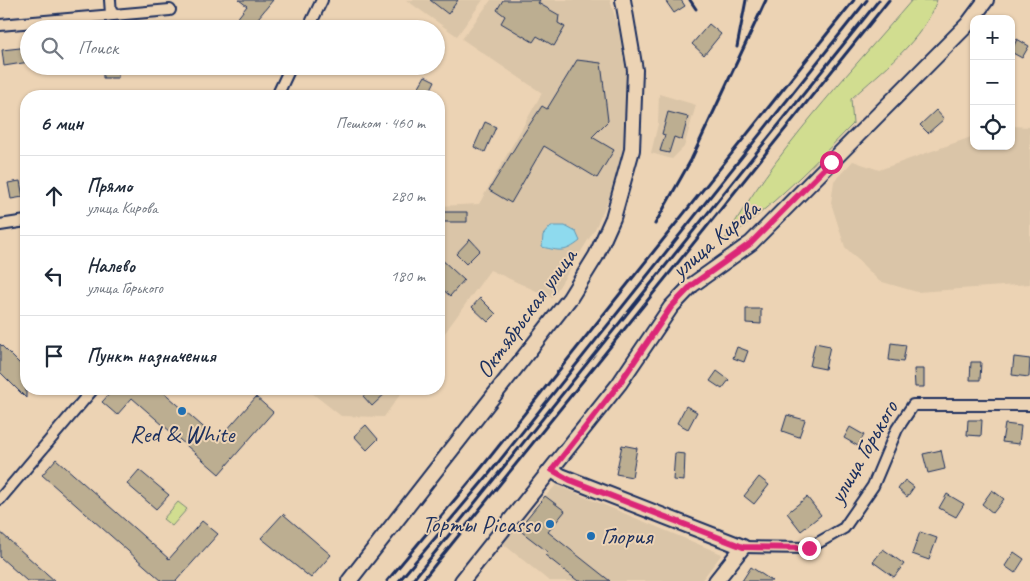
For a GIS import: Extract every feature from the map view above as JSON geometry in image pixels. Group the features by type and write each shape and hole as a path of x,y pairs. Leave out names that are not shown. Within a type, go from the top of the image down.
{"street":[{"path":"110,0 111,14"},
{"path":"312,20 322,0"},
{"name":"Октябрьская улица","path":"349,581 570,298 596,256 613,218 632,150 635,70 623,0"},
{"name":"улица Кирова","path":"462,581 619,384 671,307 692,285 751,243 968,24 986,0"},
{"path":"50,20 170,10"},
{"path":"0,25 20,23"},
{"path":"280,90 287,75"},
{"path":"0,226 20,222"},
{"path":"0,499 88,395"},
{"name":"улица Горького","path":"552,470 570,480 743,547 809,548 844,528 873,486 897,429 913,405 1030,405"},
{"path":"716,581 743,547"}],"shaded area":[{"path":"406,0 483,0 457,36 445,28 445,20 434,20"},
{"path":"491,0 610,0 626,53 627,131 615,185 595,229 552,298 490,270 445,333 445,206 479,204 542,93 462,39"},
{"path":"659,94 696,105 684,147 672,159 651,153 658,124"},
{"path":"1015,126 1030,127 1030,284 917,292 879,281 845,247 831,203 834,181 853,161 879,170 970,137 970,150 1015,150"},
{"path":"315,395 400,395 384,417 341,416"},
{"path":"556,485 722,554 701,581 549,581 502,543"}],"green space":[{"path":"912,0 937,0 931,15 912,42 851,99 853,124 775,200 724,241 744,208 788,146"},
{"path":"178,502 187,509 172,526 163,519"}],"water":[{"path":"551,226 565,226 576,232 580,241 570,248 562,250 542,247 543,235"}],"building":[{"path":"239,0 273,0 256,20 236,20 247,6"},
{"path":"430,0 458,0 448,14"},
{"path":"503,0 540,0 538,3 559,15 558,23 565,27 554,46 537,36 533,42 501,23 505,16 497,10"},
{"path":"665,0 681,0 685,6 674,13"},
{"path":"709,24 721,34 704,55 692,44"},
{"path":"1017,39 1029,46 1022,58 1015,54"},
{"path":"20,48 20,63 4,66 2,50"},
{"path":"577,60 601,63 608,121 592,137 614,150 597,178 544,146 511,203 489,190 542,106 547,109"},
{"path":"103,75 118,75 118,78 103,78"},
{"path":"425,76 435,81 430,90 417,90"},
{"path":"936,110 944,119 928,133 920,125"},
{"path":"668,112 688,117 682,140 674,137 669,153 660,151 665,135 662,134"},
{"path":"485,122 496,127 485,152 474,147"},
{"path":"20,181 20,198 11,199 8,183"},
{"path":"445,212 467,212 467,222 445,222"},
{"path":"470,239 480,250 466,264 456,254"},
{"path":"445,263 464,280 450,296 445,291"},
{"path":"480,298 496,314 488,322 472,307"},
{"path":"746,309 761,309 761,324 746,323"},
{"path":"815,343 830,346 825,369 810,366"},
{"path":"891,343 906,345 903,362 889,360"},
{"path":"0,344 20,364 20,392 0,372"},
{"path":"737,347 748,351 744,362 733,358"},
{"path":"1014,357 1030,359 1029,377 1012,375"},
{"path":"971,362 981,362 980,380 970,380"},
{"path":"914,369 924,369 924,387 915,387"},
{"path":"717,371 729,380 722,389 710,381"},
{"path":"108,395 167,395 218,440 256,397 273,412 219,474 132,398 117,415 102,402"},
{"path":"364,395 384,395 372,406 363,396"},
{"path":"686,406 697,412 688,429 677,423"},
{"path":"787,415 805,420 799,437 782,431"},
{"path":"968,420 982,420 981,436 967,435"},
{"path":"1005,424 1021,426 1019,444 1002,442"},
{"path":"366,425 378,439 367,450 354,436"},
{"path":"850,427 864,435 858,446 844,438"},
{"path":"622,445 637,448 632,477 616,474"},
{"path":"941,450 945,469 928,473 923,454"},
{"path":"675,453 685,454 684,481 673,480"},
{"path":"56,459 169,559 202,521 218,534 176,581 162,581 42,475"},
{"path":"139,470 169,495 156,509 127,484"},
{"path":"759,477 769,485 754,504 744,496"},
{"path":"905,480 914,487 907,497 898,489"},
{"path":"992,490 1004,499 993,513 982,504"},
{"path":"947,494 964,504 956,517 939,508"},
{"path":"545,496 565,511 548,532 610,581 578,581 545,555 548,552 518,529"},
{"path":"807,497 821,515 801,531 787,513"},
{"path":"283,514 331,555 311,578 261,538"},
{"path":"0,532 55,581 27,581 0,557"},
{"path":"920,532 937,538 929,560 912,554"},
{"path":"883,549 904,564 894,577 873,562"},
{"path":"1014,552 1024,559 1015,573 1005,566"},
{"path":"751,567 772,581 742,581"}],"railway":[{"path":"690,0 696,9"},
{"path":"737,47 746,0"},
{"path":"655,224 691,160 766,0"},
{"path":"387,581 482,467 854,0"},
{"path":"399,581 489,474 867,0"},
{"path":"412,581 879,0"},
{"path":"422,581 889,0"}],"place":[{"name":"Red & White","path":"182,411"},
{"name":"Торты Picasso","path":"550,524"},
{"name":"Глория","path":"591,536"}],"route":[{"path":"809,548 743,547 570,480 552,470 619,384 671,307 692,285 751,243 831,162"}]}
